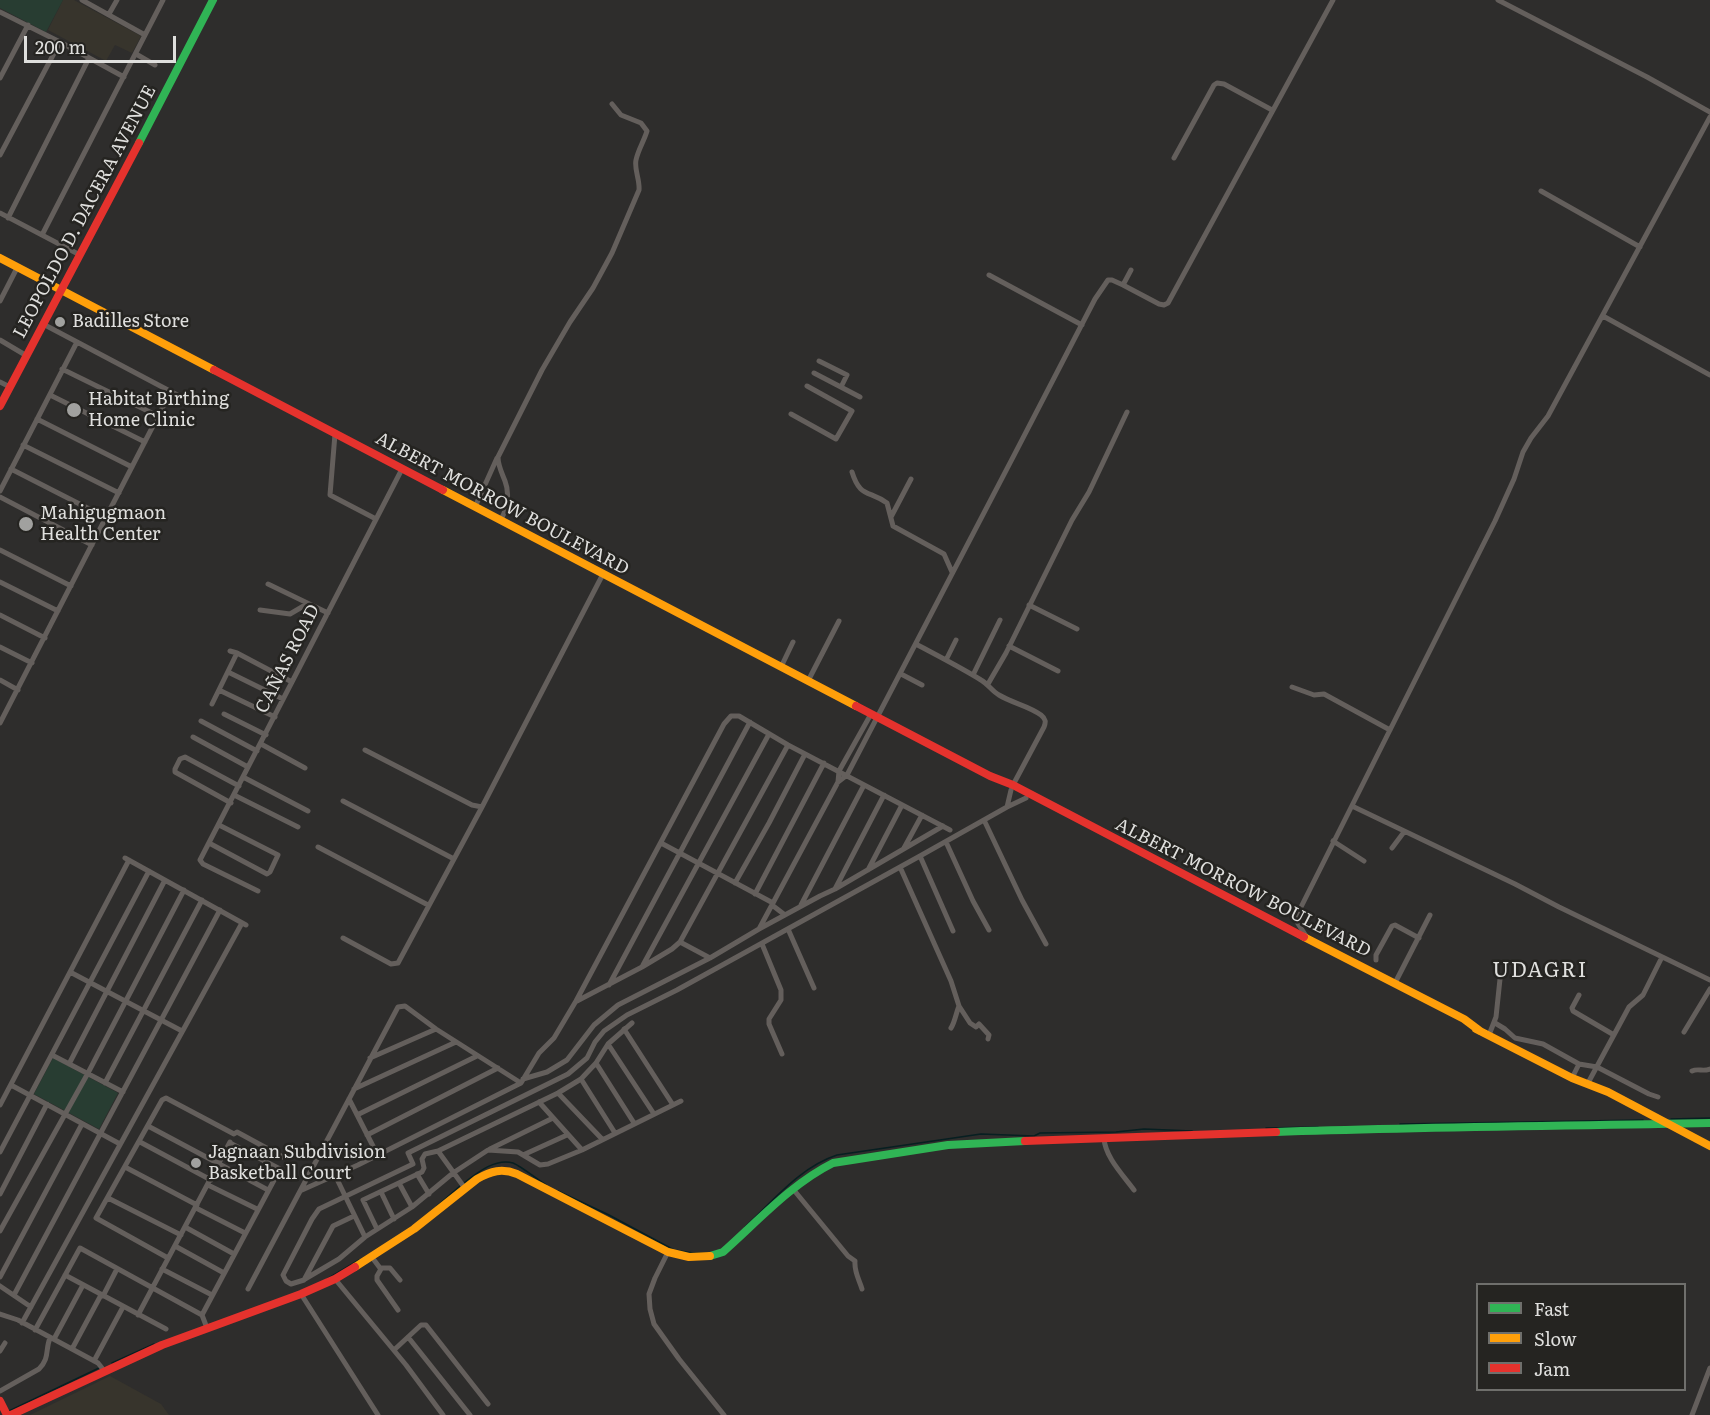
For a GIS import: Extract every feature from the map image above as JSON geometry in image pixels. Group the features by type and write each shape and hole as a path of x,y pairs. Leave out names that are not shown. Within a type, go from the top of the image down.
{"main road":[{"name":"LEOPOLDO D. DACERA AVENUE","path":"0,406 213,0"},
{"name":"ALBERT MORROW BOULEVARD","path":"0,258 990,776 1464,1018 1480,1030 1572,1078 1588,1083 1710,1146"},
{"name":"ALBERT MORROW BOULEVARD","path":"1012,787 1026,798 1273,928 1461,1024 1480,1030"},
{"path":"0,1401 7,1414 100,1366 301,1294 335,1279 414,1229 463,1185 488,1173 509,1171 668,1252 679,1257 695,1258 723,1252 809,1176 833,1163 948,1145 1391,1128 1710,1123"}],"street":[{"path":"82,0 145,35"},
{"path":"109,14 117,0"},
{"path":"42,235 163,0"},
{"path":"759,929 838,782 839,771 901,674 952,572 1107,281 1112,280 1159,304 1168,303 1333,0"},
{"path":"1498,0 1710,112"},
{"path":"0,12 124,77"},
{"path":"0,78 28,25"},
{"path":"0,155 60,42"},
{"path":"136,54 154,65"},
{"path":"8,218 89,58"},
{"path":"1174,158 1217,83 1224,84 1272,110"},
{"path":"475,507 542,370 593,288 638,196 640,184 635,161 647,130 641,123 621,115 612,104"},
{"path":"1310,941 1298,922 1299,911 1495,521 1514,479 1523,452 1548,416 1710,117"},
{"path":"1541,190 1640,247"},
{"path":"0,213 81,255"},
{"path":"0,301 17,267"},
{"path":"1123,285 1131,270"},
{"path":"989,275 1082,325"},
{"path":"1602,316 1710,375"},
{"path":"44,324 183,398"},
{"path":"0,340 27,356"},
{"path":"0,491 77,342"},
{"path":"819,361 847,375 841,387"},
{"path":"62,369 158,416"},
{"path":"814,373 860,397"},
{"path":"0,382 10,387"},
{"path":"792,414 836,439 852,411 807,386"},
{"path":"0,723 3,712 18,690 171,391"},
{"path":"50,395 145,442"},
{"path":"988,684 1072,520 1089,492 1127,412"},
{"path":"37,419 132,467"},
{"path":"335,434 330,494 376,519"},
{"path":"23,445 119,494"},
{"path":"498,457 508,489 506,510 501,520"},
{"path":"10,469 107,518"},
{"name":"CAÑAS ROAD","path":"258,891 200,860 402,469"},
{"path":"852,472 856,485 862,491 887,503 890,519 895,527 945,554 952,572"},
{"path":"890,519 911,479"},
{"path":"0,497 92,545"},
{"path":"0,550 71,586"},
{"path":"344,938 391,964 398,963 603,574"},
{"path":"0,582 58,612"},
{"path":"268,584 328,613"},
{"path":"260,610 292,614 307,604"},
{"path":"1029,605 1077,629"},
{"path":"0,615 45,638"},
{"path":"973,675 1000,620"},
{"path":"808,681 839,621"},
{"path":"946,660 956,640"},
{"path":"781,667 793,642"},
{"path":"916,644 988,684 998,694 1039,714 1046,722 1012,787 1007,807"},
{"path":"1009,646 1058,671"},
{"path":"0,647 32,663"},
{"path":"212,704 228,672 233,652 292,682"},
{"path":"228,672 283,699"},
{"path":"901,674 922,686"},
{"path":"0,680 18,690"},
{"path":"1292,687 1314,695 1324,694 1390,730"},
{"path":"219,690 274,717"},
{"path":"224,714 266,735"},
{"path":"522,1081 539,1053 554,1038 576,1002 727,720 733,716 736,715 788,745 950,830"},
{"path":"838,782 847,775 874,715"},
{"path":"201,721 257,751"},
{"path":"608,985 750,723"},
{"path":"642,967 769,734"},
{"path":"193,737 248,767"},
{"path":"261,744 305,768"},
{"path":"576,1002 642,967 680,942 788,745"},
{"path":"365,750 472,805 482,807"},
{"path":"735,883 805,754"},
{"path":"231,803 175,772 175,769 180,759 185,757 239,786"},
{"path":"755,894 824,763"},
{"path":"243,777 308,811"},
{"path":"800,906 864,785"},
{"path":"234,795 298,827"},
{"path":"835,889 884,795"},
{"path":"552,1118 488,1150 453,1173 412,1207 377,1229 339,1259 304,1280 290,1283 284,1278 284,1273 317,1211 412,1164 408,1153 568,1074 587,1058 595,1042 610,1026 627,1015 762,944 1026,798"},
{"path":"343,801 453,859"},
{"path":"868,870 902,805"},
{"path":"1352,806 1710,980"},
{"path":"903,850 922,815"},
{"path":"984,820 1046,944"},
{"path":"209,843 267,874 270,872 278,855 219,825"},
{"path":"302,1190 522,1081 547,1072 567,1060 594,1025 618,1005 710,958 943,826"},
{"path":"1392,848 1404,832"},
{"path":"1333,841 1364,861"},
{"path":"946,842 989,930"},
{"path":"661,843 773,904 785,915"},
{"path":"318,847 428,905"},
{"path":"878,850 888,859"},
{"path":"920,856 953,931"},
{"path":"0,1105 127,859 244,924 182,1031 22,1323"},
{"path":"900,867 951,981 959,1006 970,1023 976,1027 979,1024 984,1029 989,1035 988,1039"},
{"path":"0,1152 149,871"},
{"path":"69,1064 165,880"},
{"path":"809,888 820,896"},
{"path":"0,1232 88,1073 184,890"},
{"path":"105,1083 202,900"},
{"path":"14,1295 220,910"},
{"path":"1395,983 1430,915"},
{"path":"1286,928 1298,922"},
{"path":"1376,960 1376,955 1392,926 1395,925 1419,938"},
{"path":"788,929 814,988"},
{"path":"680,942 710,958"},
{"path":"762,944 781,990 781,1000 769,1019 769,1024 782,1054"},
{"path":"1588,1083 1629,1007 1639,1000 1647,988 1662,957"},
{"path":"70,972 182,1031"},
{"path":"1489,1035 1495,1023 1500,979"},
{"path":"1684,1032 1710,988"},
{"path":"1579,995 1572,1008 1573,1011 1614,1035"},
{"path":"248,1289 396,1008 405,1006 477,1056 522,1081"},
{"path":"951,1028 959,1006"},
{"path":"357,1203 417,1174 424,1169 423,1156 540,1102 581,1079 596,1063 608,1044 632,1023"},
{"path":"1495,1023 1515,1038 1543,1044 1579,1064 1597,1067 1658,1097"},
{"path":"370,1058 436,1029"},
{"path":"624,1029 673,1105"},
{"path":"354,1090 456,1042"},
{"path":"608,1044 654,1114"},
{"path":"52,1055 123,1092"},
{"path":"357,1115 477,1056"},
{"path":"596,1063 634,1123"},
{"path":"1572,1078 1579,1064"},
{"path":"367,1135 498,1068"},
{"path":"1692,1071 1710,1069"},
{"path":"581,1079 615,1133"},
{"path":"11,1085 120,1144"},
{"path":"558,1093 602,1139"},
{"path":"168,1258 96,1219 160,1102 166,1098 283,1157"},
{"path":"349,1099 377,1154"},
{"path":"488,1150 518,1152 542,1165 550,1164 681,1101"},
{"path":"540,1102 582,1150"},
{"path":"0,1194 47,1104"},
{"path":"0,1277 82,1124"},
{"path":"148,1126 268,1190"},
{"path":"138,1315 234,1134"},
{"path":"523,1155 567,1135"},
{"path":"1104,1138 1104,1145 1134,1190"},
{"path":"504,1141 507,1151"},
{"path":"140,1142 257,1209"},
{"path":"202,1315 280,1169 230,1143"},
{"path":"438,1151 463,1185"},
{"path":"125,1167 245,1233"},
{"path":"417,1174 429,1194"},
{"path":"335,1175 365,1238"},
{"path":"399,1183 412,1207"},
{"path":"793,1189 848,1256 855,1261 854,1271 859,1277 862,1289"},
{"path":"381,1192 394,1219"},
{"path":"108,1197 180,1235"},
{"path":"363,1200 377,1229"},
{"path":"304,1280 333,1226 354,1216"},
{"path":"185,1227 234,1254"},
{"path":"175,1246 224,1273"},
{"path":"35,1330 80,1248 202,1315 207,1328"},
{"path":"668,1252 651,1288 649,1305 652,1318 678,1359 724,1415"},
{"path":"371,1256 381,1269"},
{"path":"398,1310 376,1276 381,1269 390,1268 400,1280"},
{"path":"72,1349 117,1269"},
{"path":"162,1269 212,1295"},
{"path":"65,1275 166,1329"},
{"path":"335,1279 394,1350 443,1415"},
{"path":"0,1391 43,1365 52,1338 83,1285"},
{"path":"0,1286 31,1307"},
{"path":"301,1294 378,1415"},
{"path":"0,1314 52,1338 100,1366 123,1307"},
{"path":"394,1350 421,1325 426,1325 488,1404"},
{"path":"408,1337 470,1415"},
{"path":"0,1351 5,1343"},
{"path":"1692,1415 1710,1368"}],"shaded area":[{"path":"63,0 74,0 141,36 132,53 115,45 106,61 48,30"},
{"path":"110,1376 161,1404 169,1415 30,1415"}],"green space":[{"path":"0,0 63,0 46,32 0,8"},
{"path":"53,1058 118,1093 99,1129 34,1094"}],"waterway":[{"path":"1671,1119 1710,1118"},
{"path":"1400,1124 1643,1120"},
{"path":"1266,1128 1318,1127"},
{"path":"745,1227 799,1176 824,1160 837,1155 981,1134 1034,1136 1040,1133 1116,1132 1144,1129 1192,1131"},
{"path":"464,1183 487,1167 506,1162 513,1163 546,1185"},
{"path":"437,1206 460,1186"},
{"path":"558,1191 674,1250 707,1253"},
{"path":"327,1279 359,1260"},
{"path":"112,1363 154,1344"},
{"path":"9,1411 99,1368"}],"traffic: fast":[{"path":"139,143 213,0"},
{"path":"1276,1132 1710,1123"},
{"path":"710,1256 723,1252 789,1192 833,1163 948,1145 1025,1141"}],"traffic: slow":[{"path":"0,258 214,370"},
{"path":"443,490 856,706"},
{"path":"1304,937 1464,1019 1480,1031"},
{"path":"1476,1029 1572,1078 1608,1092 1710,1146"},
{"path":"355,1267 414,1229 477,1179 492,1172 501,1171 517,1174 668,1252 689,1257 710,1256"}],"traffic: jam":[{"path":"0,406 139,143"},
{"path":"214,370 443,490"},
{"path":"856,706 1304,937"},
{"path":"1025,1141 1276,1132"},
{"path":"11,1415 162,1345 301,1294 355,1267"},
{"path":"0,1401 7,1415"}],"place":[{"name":"Badilles Store","path":"60,322"},
{"name":"Habitat Birthing Home Clinic","path":"74,410"},
{"name":"Mahigugmaon Health Center","path":"26,524"},
{"name":"Jagnaan Subdivision Basketball Court","path":"196,1163"}],"district":[{"name":"UDAGRI","path":"1540,971"}]}
